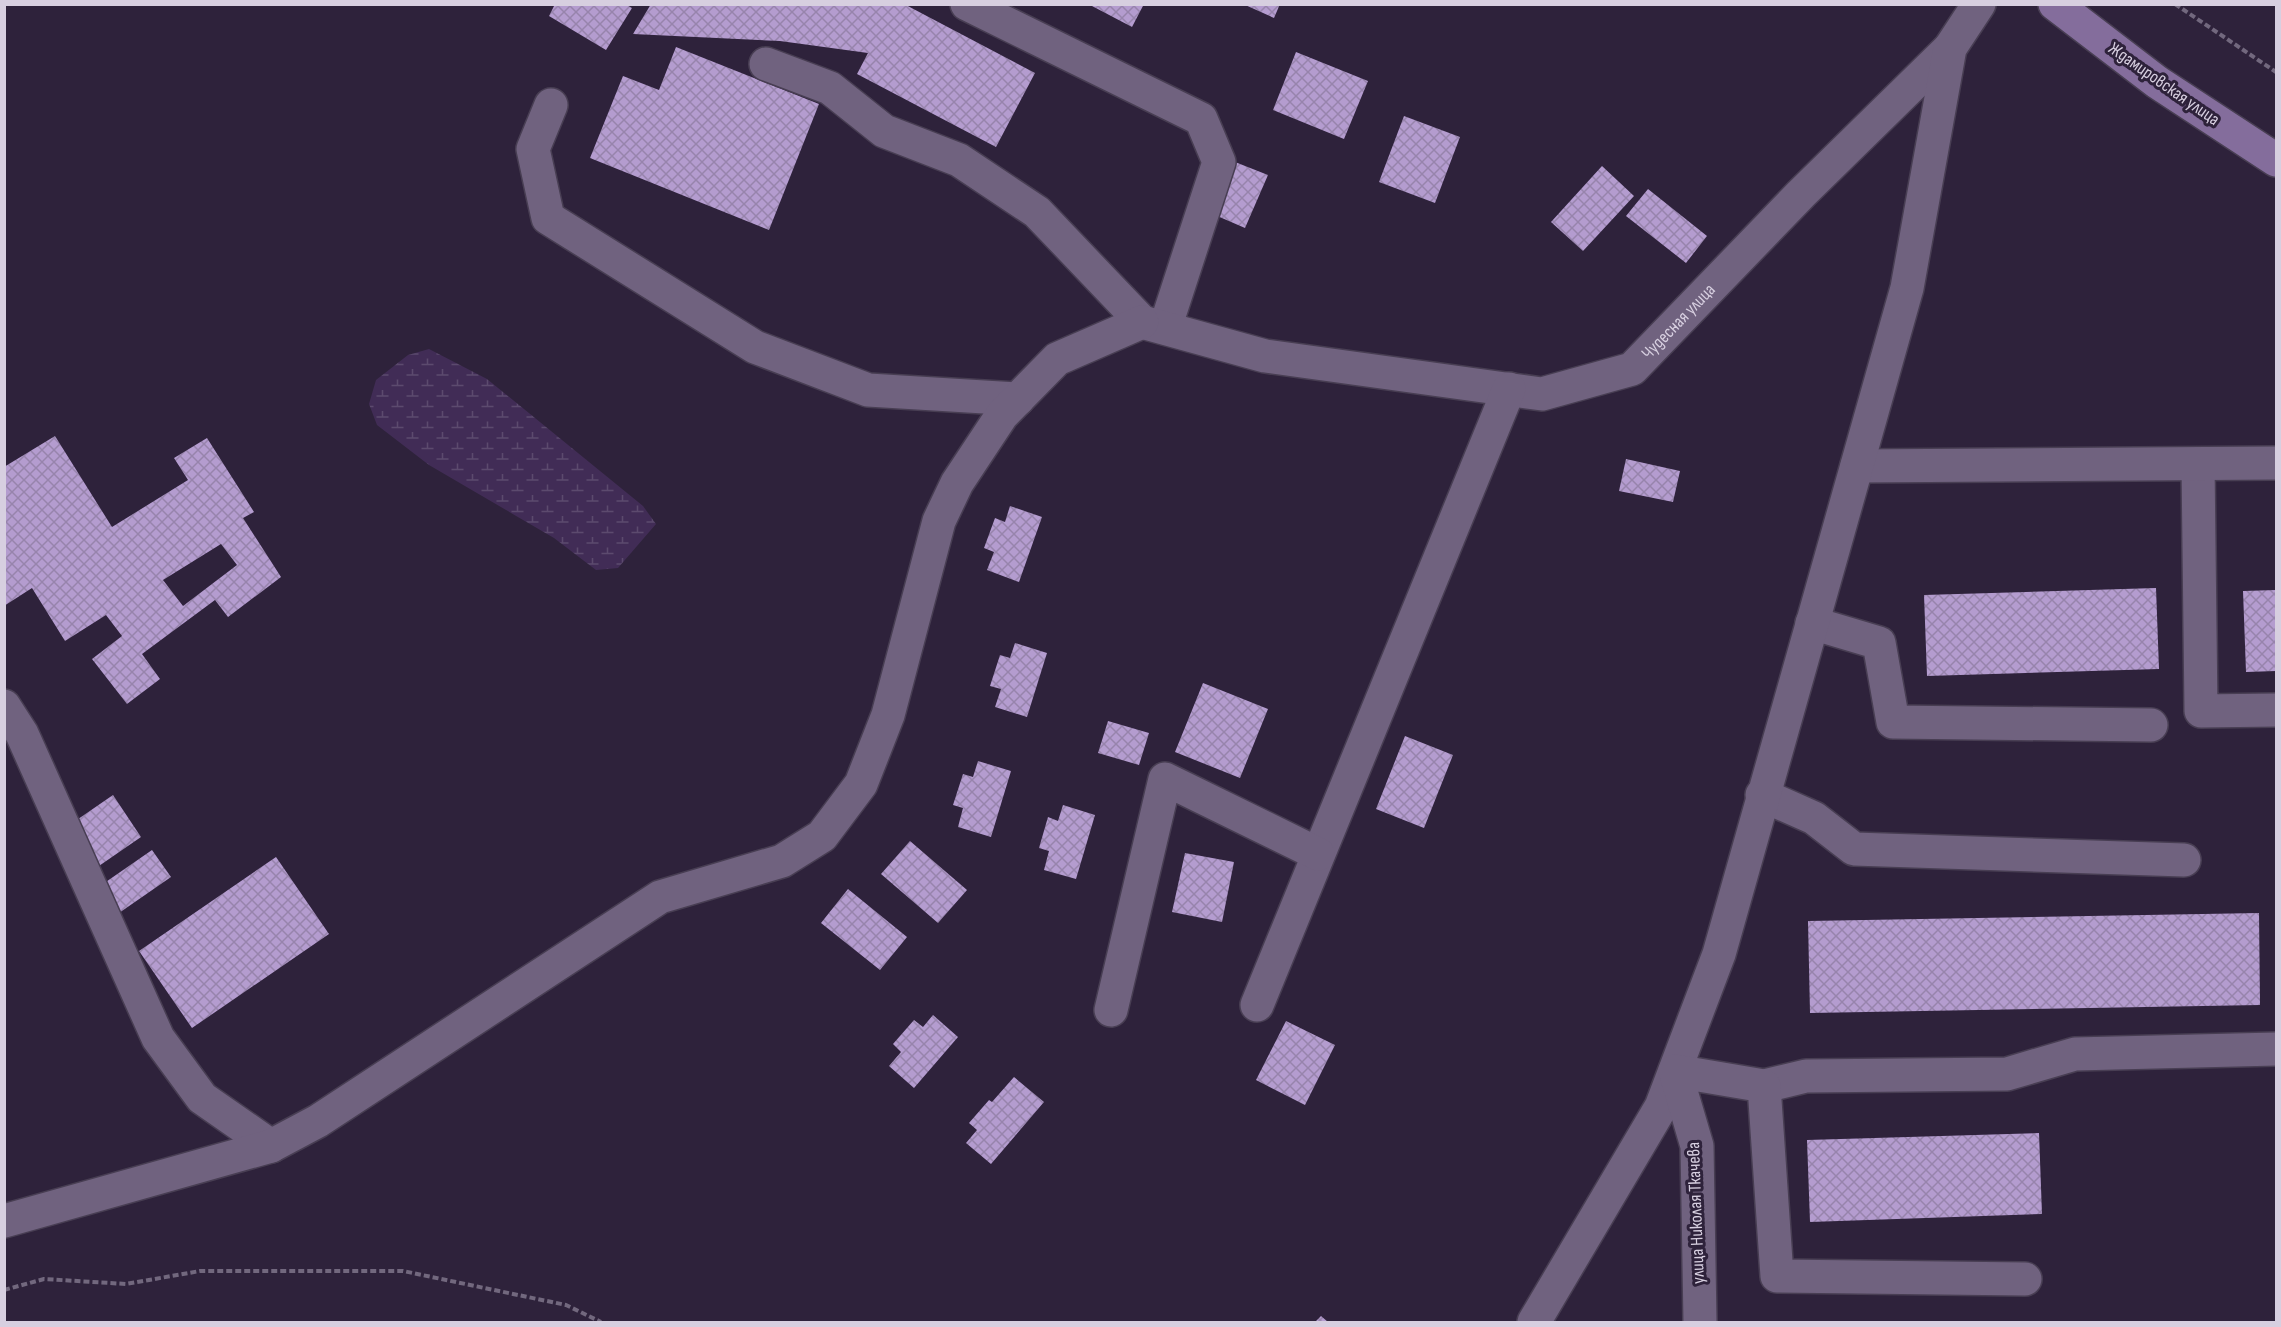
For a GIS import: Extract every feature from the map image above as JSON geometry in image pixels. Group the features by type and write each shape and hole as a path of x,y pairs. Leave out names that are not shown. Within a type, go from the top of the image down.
{"main road":[{"name":"Ждамировская улица","path":"2055,4 2157,82 2277,160"}],"street":[{"path":"4,1221 271,1146 318,1121 660,897 735,877 782,861 822,836 861,784 888,715 939,521 957,483 1002,415 1057,359 1153,325 1219,162 1201,119 967,4"},
{"path":"1534,1323 1661,1107 1719,954 1762,795 1907,288 1950,48 1979,4"},
{"name":"Чудесная улица","path":"1153,325 1265,356 1542,394 1632,369 1801,194 1950,48"},
{"path":"766,64 830,88 884,130 960,160 1037,212 1153,325"},
{"path":"551,105 533,149 548,218 755,347 868,390 1018,399"},
{"path":"1257,1005 1509,389"},
{"path":"1857,466 2277,463"},
{"path":"2198,464 2201,711 2277,710"},
{"path":"1812,624 1878,643 1893,722 2151,725"},
{"path":"4,706 22,734 158,1038 202,1098 271,1146"},
{"path":"1111,1010 1165,779 1318,854"},
{"path":"1762,795 1814,818 1854,849 2184,860"},
{"path":"1675,1071 1764,1086 1806,1077 2007,1074 2074,1054 2277,1049"},
{"name":"улица Николая Ткачева","path":"1675,1071 1697,1146 1700,1323"},
{"path":"1764,1086 1777,1276 2025,1279"}],"path":[{"path":"2175,4 2277,72"},
{"path":"4,1290 44,1279 126,1284 200,1272 404,1272 566,1305 601,1323"}],"green space":[{"path":"429,349 487,379 643,506 656,524 618,568 596,570 554,538 429,465 377,425 369,404 376,380 408,355"}],"building":[{"path":"555,4 625,4 632,8 606,50 549,16"},
{"path":"651,4 904,4 1035,73 996,147 857,74 868,53 780,41 633,34"},
{"path":"1093,4 1144,4 1132,27 1092,6"},
{"path":"1243,4 1280,4 1274,18"},
{"path":"676,47 819,104 769,230 590,158 623,76 659,90"},
{"path":"1296,52 1368,81 1344,139 1273,110"},
{"path":"1404,116 1460,137 1435,203 1379,182"},
{"path":"1230,160 1268,175 1245,228 1208,212"},
{"path":"1602,166 1634,196 1583,251 1551,222"},
{"path":"1648,189 1707,236 1686,263 1626,216"},
{"path":"55,436 112,527 188,480 174,458 207,438 254,512 243,518 281,577 228,617 215,600 142,654 160,679 127,704 92,659 122,636 106,615 65,641 32,588 4,606 4,467","holes":["221,544 237,565 183,606 163,580"]},
{"path":"1626,459 1680,471 1673,502 1619,491"},
{"path":"1010,506 1042,517 1019,582 987,570 994,552 984,548 995,518 1005,522"},
{"path":"2156,588 2159,669 1927,676 1924,595"},
{"path":"2276,590 2276,671 2246,672 2243,591"},
{"path":"1015,643 1047,653 1027,717 995,707 1001,689 990,686 1000,655 1010,658"},
{"path":"1203,683 1268,709 1240,778 1175,752"},
{"path":"1108,721 1149,733 1139,765 1098,753"},
{"path":"1405,736 1453,755 1424,828 1376,809"},
{"path":"978,761 1011,771 991,837 958,827 963,808 953,805 963,774 973,777"},
{"path":"113,795 141,837 96,868 68,826"},
{"path":"1063,805 1095,815 1076,879 1044,870 1049,851 1039,848 1048,817 1058,821"},
{"path":"910,841 967,890 938,923 881,874"},
{"path":"152,850 171,877 119,913 100,886"},
{"path":"1185,853 1234,862 1222,922 1172,912"},
{"path":"276,857 329,934 192,1028 139,951"},
{"path":"848,889 907,937 880,970 821,923"},
{"path":"2259,913 2260,1005 1810,1013 1808,921"},
{"path":"933,1015 958,1037 914,1088 889,1066 901,1052 893,1044 914,1020 923,1027"},
{"path":"1286,1021 1335,1045 1305,1105 1256,1080"},
{"path":"1014,1077 1044,1102 991,1164 966,1143 977,1130 969,1123"},
{"path":"2039,1133 2042,1214 1810,1222 1807,1140"},
{"path":"1321,1316 1328,1322 1315,1322"}]}
